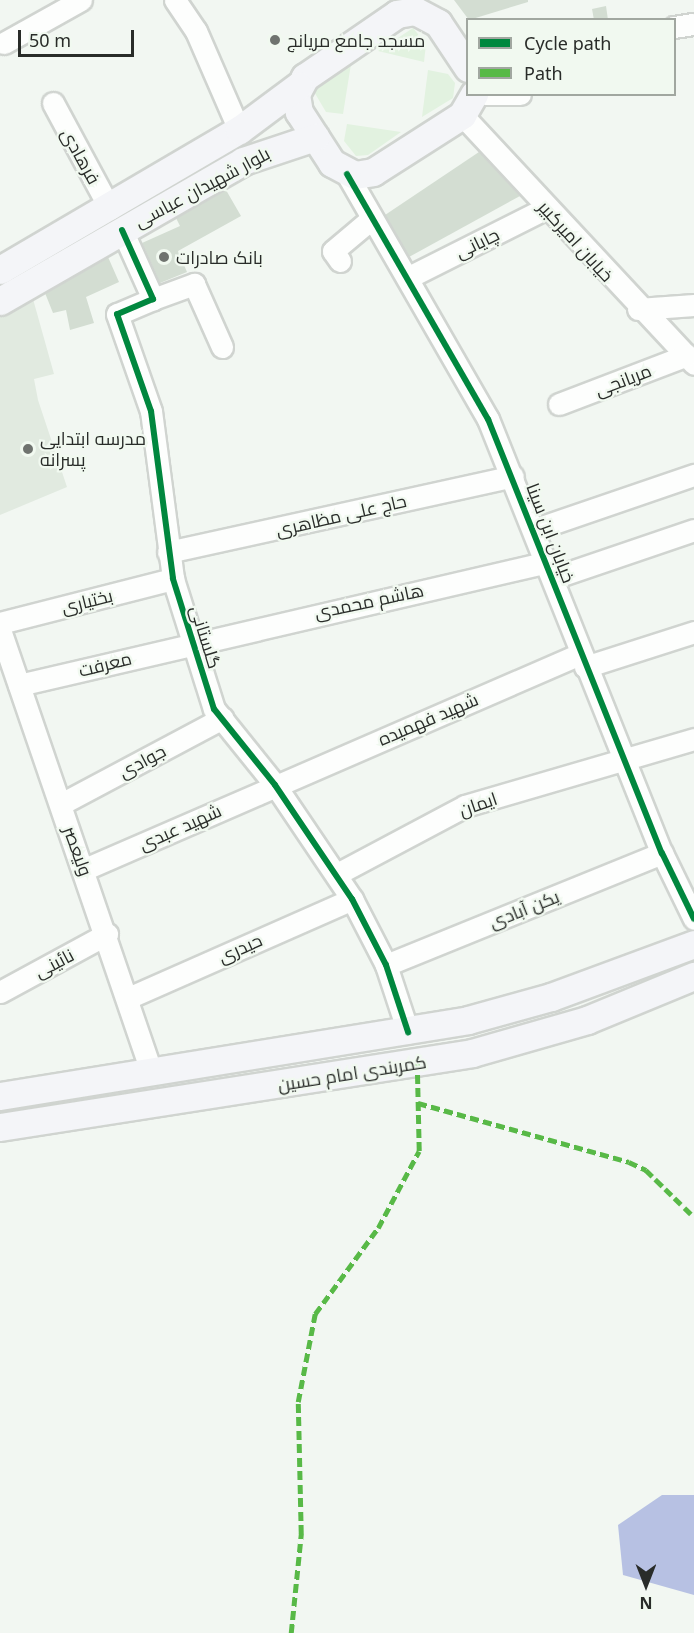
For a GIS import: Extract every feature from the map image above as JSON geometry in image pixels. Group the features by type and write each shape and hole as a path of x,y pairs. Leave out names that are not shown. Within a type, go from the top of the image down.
{"main road":[{"name":"بلوار شهیدان عباسی","path":"0,301 397,14 421,6"},
{"path":"421,6 438,23 466,65"},
{"path":"298,86 299,112 332,163 347,174 373,172 468,105"},
{"name":"بلوار شهیدان عباسی","path":"2,264 116,219 243,161 315,137"},
{"name":"کمربندی امام حسین","path":"0,1096 408,1032 551,997 694,944"},
{"name":"کمربندی امام حسین","path":"0,1127 472,1053 588,1020 694,976"}],"street":[{"path":"4,43 81,0"},
{"path":"175,0 196,31 239,130"},
{"path":"676,27 694,24"},
{"name":"فرهادی","path":"52,103 116,219"},
{"name":"خیابان امیرکبیر","path":"468,105 546,208 638,309 691,360"},
{"name":"خیابان ابن سینا","path":"347,174 370,220 409,277 513,476 536,529 583,661 629,761 662,853 694,919"},
{"name":"چایانی","path":"409,277 546,208"},
{"path":"116,219 153,298 194,284 222,347"},
{"path":"340,261 333,251 370,220"},
{"name":"گلستانی","path":"153,298 117,314 151,411 173,579 214,709 275,785 337,874 386,965 408,1032"},
{"path":"638,309 694,305"},
{"name":"مریانجی","path":"559,404 691,360"},
{"path":"536,529 694,475"},
{"name":"حاج علی مظاهری","path":"168,552 513,476"},
{"name":"هاشم محمدی","path":"192,643 551,570 694,530"},
{"name":"بختیاری","path":"0,623 173,579"},
{"name":"ولیعصر","path":"0,630 85,869 152,1073"},
{"name":"شهید فهمیده","path":"275,785 583,661 694,632"},
{"name":"معرفت","path":"19,685 192,643"},
{"name":"جوادی","path":"61,804 223,718"},
{"name":"ایمان","path":"337,874 465,806 629,761 694,739"},
{"name":"شهید عبدی","path":"85,869 275,785"},
{"name":"یکن آبادی","path":"386,965 662,853"},
{"name":"حیدری","path":"128,998 352,899"},
{"name":"نائینی","path":"0,992 107,934"}],"shaded area":[{"path":"33,299 54,374 34,379 38,400 67,487 0,515 0,316"}],"green space":[{"path":"413,28 426,44 424,62 378,51"},
{"path":"351,64 343,114 326,112 313,90"},
{"path":"428,70 448,74 455,83 453,98 422,117"},
{"path":"347,124 401,132 368,155 356,156 344,141"}],"water":[{"path":"662,1495 694,1495 694,1595 623,1575 618,1525"}],"building":[{"path":"454,0 528,0 528,2 476,18 468,18"},
{"path":"606,6 608,18 594,18 592,9"},
{"path":"479,152 520,196 409,257 385,215"},
{"path":"226,190 241,216 178,251 187,272 160,283 142,243 180,226 176,218"},
{"path":"108,257 119,282 86,297 94,323 70,330 66,310 53,313 45,293"}],"marked path":[{"path":"291,1633 301,1534 298,1402 315,1314 378,1228 419,1151 417,1063"},
{"path":"418,1103 629,1162 646,1170 694,1217"}],"cycle path":[{"path":"347,174 488,419 662,853 694,919"},
{"path":"122,230 153,299 117,314 151,411 173,579 214,709 275,785 352,899 386,965 408,1032"}],"place":[{"name":"مسجد جامع مریانج","path":"275,40"},
{"name":"بانک صادرات","path":"164,257"},
{"name":"مدرسه ابتدایی پسرانه","path":"28,449"}]}
